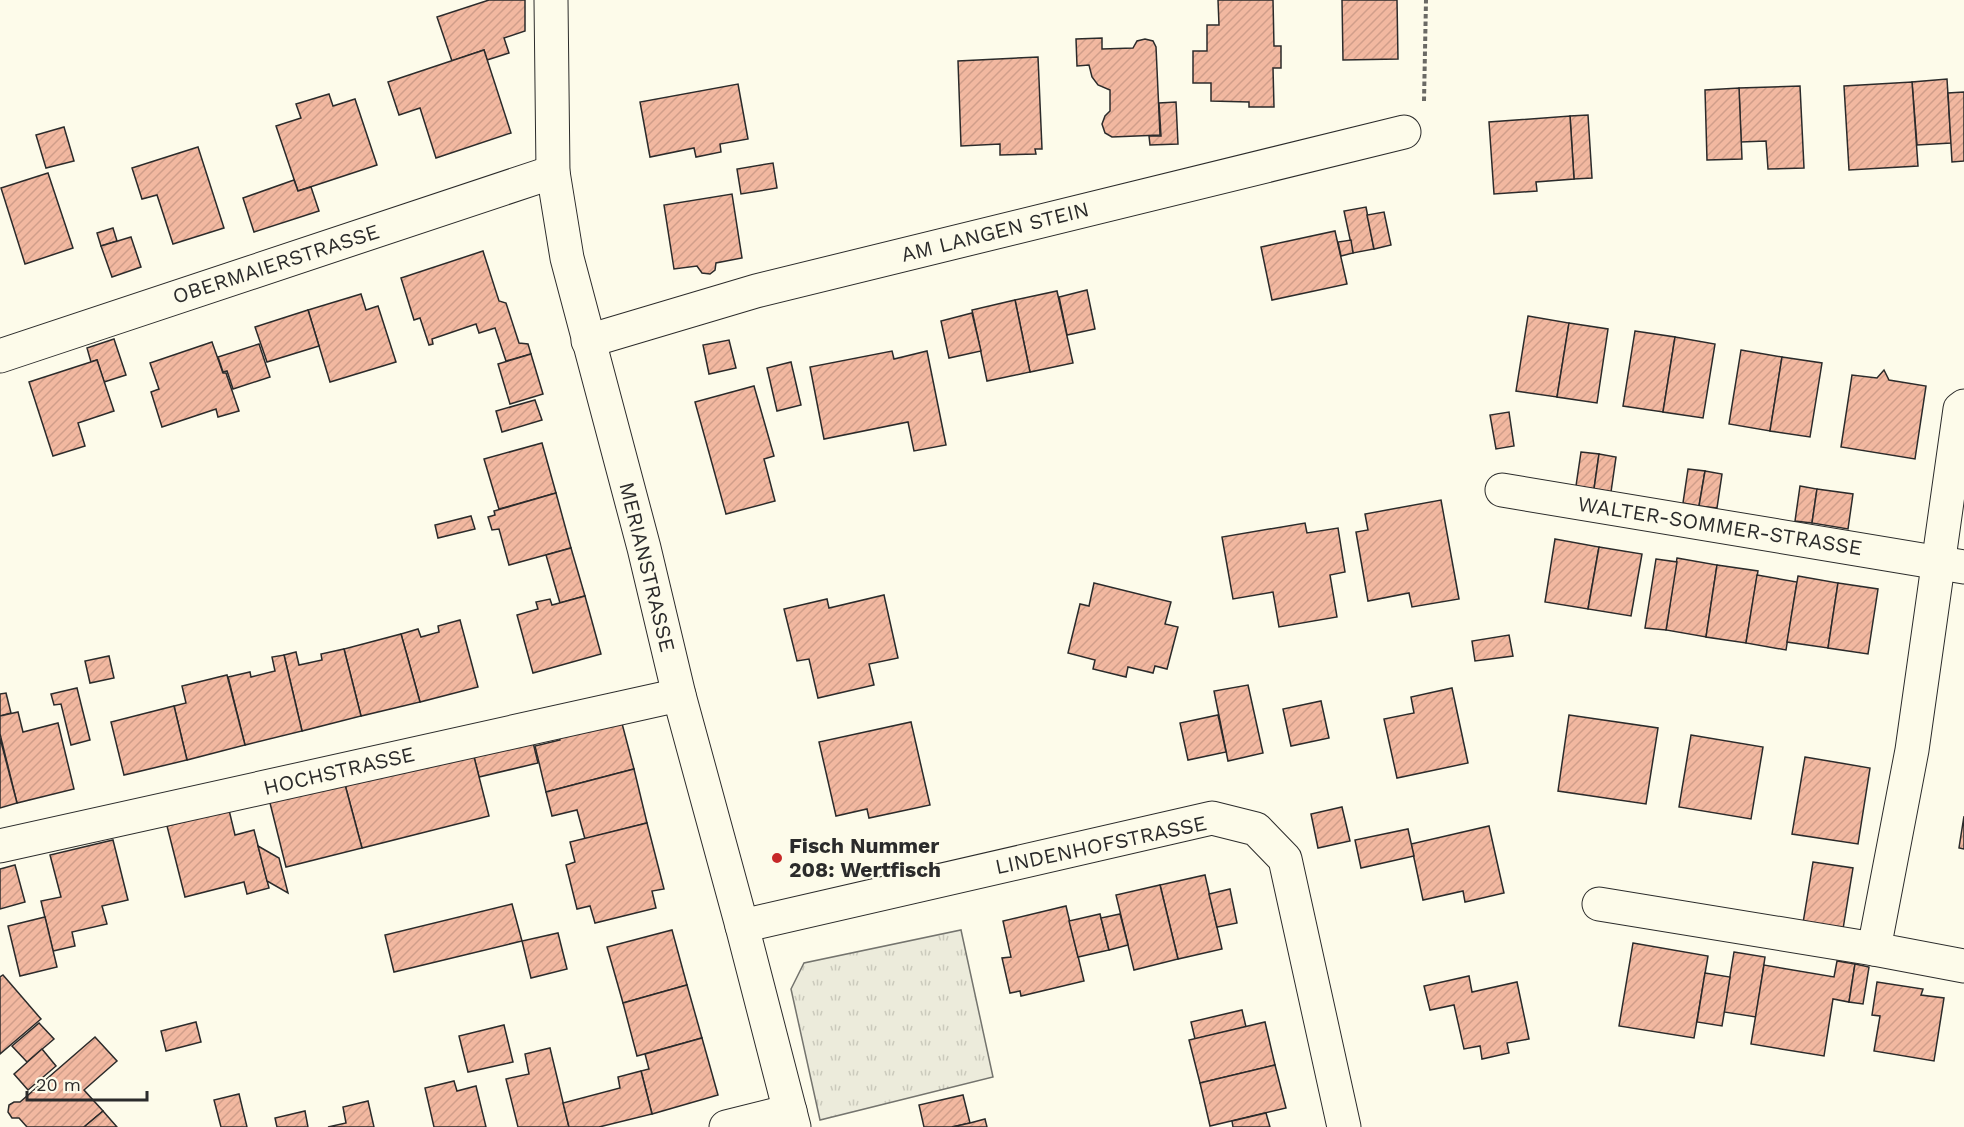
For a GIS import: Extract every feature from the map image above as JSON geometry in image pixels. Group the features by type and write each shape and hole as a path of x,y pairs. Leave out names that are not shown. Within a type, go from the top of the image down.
{"street":[{"name":"MERIANSTRASSE","path":"551,0 553,172 567,258 644,548 679,695 792,1119"},
{"name":"AM LANGEN STEIN","path":"588,341 756,291 1404,132"},
{"name":"OBERMAIERSTRASSE","path":"0,356 553,172"},
{"path":"1874,949 1951,564 1960,409 1964,406"},
{"name":"WALTER-SOMMER-STRASSE","path":"1502,490 1951,564"},
{"name":"HOCHSTRASSE","path":"0,846 679,695"},
{"name":"LINDENHOFSTRASSE","path":"742,926 1212,818 1256,829 1285,859 1344,1127"},
{"path":"1599,904 1964,966"},
{"path":"726,1127 792,1119"}],"path":[{"path":"1404,132 1424,103 1426,0"}],"green space":[{"path":"961,930 993,1077 820,1120 791,989 804,963"}],"building":[{"path":"489,0 525,0 525,31 504,38 509,53 487,60 484,50 452,61 437,17"},
{"path":"1218,0 1273,0 1274,46 1281,46 1281,68 1273,68 1274,107 1249,107 1249,102 1211,101 1211,83 1193,83 1193,51 1207,51 1207,25 1219,25"},
{"path":"1342,0 1397,0 1398,59 1343,60"},
{"path":"1102,38 1102,49 1133,48 1137,41 1145,39 1153,41 1156,47 1160,135 1112,137 1105,133 1102,124 1110,111 1110,90 1098,85 1092,77 1089,65 1077,66 1076,39"},
{"path":"484,50 511,133 436,158 420,108 399,115 388,82"},
{"path":"1038,57 1042,149 1035,149 1036,154 1000,155 1000,144 961,146 958,61"},
{"path":"1947,79 1951,143 1917,145 1912,82"},
{"path":"1912,82 1918,166 1849,170 1844,86"},
{"path":"738,84 748,139 720,144 721,152 696,157 694,148 650,157 640,102"},
{"path":"1800,86 1804,168 1768,169 1766,141 1741,142 1739,88"},
{"path":"1739,88 1742,159 1707,160 1705,90"},
{"path":"1964,92 1964,161 1952,162 1948,93"},
{"path":"329,94 333,106 355,99 377,165 298,191 276,126 301,118 296,104"},
{"path":"1176,102 1178,144 1150,145 1149,136 1161,136 1159,103"},
{"path":"1588,115 1592,178 1574,179 1570,116"},
{"path":"1570,116 1574,179 1536,182 1537,191 1494,194 1489,122"},
{"path":"64,127 74,161 46,168 36,135"},
{"path":"198,147 224,228 173,244 157,195 142,199 132,168"},
{"path":"773,163 777,188 741,194 737,169"},
{"path":"48,173 73,248 25,264 1,188"},
{"path":"294,180 298,191 311,187 319,211 254,232 243,198"},
{"path":"732,194 742,258 716,263 715,270 710,274 702,273 697,266 674,269 664,205"},
{"path":"1366,207 1374,249 1353,253 1344,211"},
{"path":"1384,212 1391,245 1374,249 1367,215"},
{"path":"113,228 117,241 101,246 97,233"},
{"path":"1335,231 1347,284 1272,300 1261,247"},
{"path":"131,237 141,267 112,277 101,246"},
{"path":"1351,240 1353,253 1341,256 1338,242"},
{"path":"483,251 499,301 506,303 519,343 528,344 531,354 506,361 495,328 479,333 476,324 432,339 433,344 429,345 420,318 414,320 401,278"},
{"path":"1087,290 1095,329 1067,335 1059,297"},
{"path":"1057,291 1073,363 1030,372 1015,300"},
{"path":"361,294 366,310 378,306 396,362 330,382 308,310"},
{"path":"1015,300 1030,372 987,381 972,310"},
{"path":"308,310 319,346 267,362 255,327"},
{"path":"972,313 981,351 949,358 941,321"},
{"path":"1528,316 1569,323 1557,397 1516,391"},
{"path":"1569,323 1608,329 1597,403 1557,397"},
{"path":"1635,331 1675,337 1663,412 1623,406"},
{"path":"1675,337 1715,344 1703,418 1663,412"},
{"path":"114,339 126,375 104,382 97,360 91,362 87,348"},
{"path":"729,340 736,368 709,374 703,345"},
{"path":"212,342 239,411 218,417 216,409 162,427 151,392 159,389 150,363"},
{"path":"259,344 270,377 233,389 227,371 223,372 218,357"},
{"path":"1741,350 1782,357 1770,431 1729,424"},
{"path":"892,351 894,359 927,351 946,445 914,451 908,422 824,439 810,367"},
{"path":"531,354 543,394 510,404 498,364"},
{"path":"1782,357 1822,363 1810,437 1770,431"},
{"path":"97,360 114,411 78,423 85,446 53,456 29,382"},
{"path":"791,362 801,405 777,411 767,368"},
{"path":"1884,370 1889,380 1926,386 1915,459 1841,447 1852,375 1877,378"},
{"path":"754,386 774,456 764,459 775,501 726,514 695,402"},
{"path":"535,400 542,420 502,432 496,411"},
{"path":"1509,412 1514,446 1496,449 1490,415"},
{"path":"542,443 556,493 499,509 484,459"},
{"path":"1581,452 1599,454 1594,489 1576,486"},
{"path":"1599,454 1616,457 1611,492 1594,489"},
{"path":"1688,469 1705,471 1699,506 1683,503"},
{"path":"1705,471 1722,474 1717,508 1699,506"},
{"path":"1800,486 1817,489 1812,523 1795,521"},
{"path":"1817,489 1853,494 1848,529 1812,523"},
{"path":"556,493 571,548 509,565 499,529 492,530 488,517 495,515 494,511"},
{"path":"1441,500 1459,599 1412,607 1409,593 1368,601 1356,532 1368,530 1365,514"},
{"path":"471,516 475,529 438,538 435,525"},
{"path":"1305,523 1307,533 1338,528 1345,572 1330,575 1337,617 1279,627 1273,592 1233,599 1222,537"},
{"path":"1555,539 1599,547 1588,609 1545,602"},
{"path":"1599,547 1642,554 1631,616 1588,609"},
{"path":"571,548 585,596 560,603 546,555"},
{"path":"1677,558 1717,565 1706,637 1666,630"},
{"path":"1656,559 1677,562 1666,630 1645,628"},
{"path":"1717,565 1758,571 1746,643 1706,637"},
{"path":"1757,575 1797,582 1786,650 1746,643"},
{"path":"1798,576 1838,583 1828,648 1787,642"},
{"path":"1094,583 1171,602 1165,624 1178,627 1167,669 1155,666 1153,673 1128,667 1126,677 1093,669 1095,660 1068,653 1080,604 1089,606"},
{"path":"1838,583 1878,589 1868,654 1828,648"},
{"path":"884,595 898,658 869,664 874,685 818,698 809,659 797,661 784,609 827,599 829,608"},
{"path":"585,596 601,654 533,673 517,615 538,609 536,602 550,599 552,605"},
{"path":"460,620 478,687 420,702 401,634 418,629 421,637 439,632 438,626"},
{"path":"401,634 420,702 361,716 344,649"},
{"path":"1509,635 1513,656 1475,661 1472,641"},
{"path":"344,649 361,716 302,731 284,655 296,652 299,665 322,660 321,654"},
{"path":"284,655 302,731 245,745 228,677 250,672 251,677 275,671 272,657"},
{"path":"109,656 114,678 90,683 85,661"},
{"path":"227,675 245,745 187,760 174,706 186,703 182,686"},
{"path":"1248,685 1263,753 1228,761 1214,691"},
{"path":"77,688 90,740 71,745 61,704 54,705 51,694"},
{"path":"1452,688 1468,763 1397,778 1384,719 1414,713 1411,697"},
{"path":"6,693 11,713 0,716 0,694"},
{"path":"1321,701 1329,738 1291,746 1283,709"},
{"path":"174,706 187,760 124,775 111,722"},
{"path":"18,712 23,732 58,723 74,789 17,803 0,734 0,716"},
{"path":"619,712 634,769 546,792 535,746 560,740 557,727"},
{"path":"1218,715 1226,752 1188,760 1180,723"},
{"path":"1569,715 1658,728 1646,804 1558,791"},
{"path":"911,722 930,805 869,818 867,809 836,816 819,742"},
{"path":"531,734 538,763 479,777 472,749"},
{"path":"1691,735 1763,747 1751,819 1679,807"},
{"path":"0,738 17,803 0,808"},
{"path":"472,749 489,816 362,848 344,781"},
{"path":"1805,757 1870,768 1858,844 1792,834"},
{"path":"634,769 647,823 585,839 577,810 552,816 546,792"},
{"path":"344,781 362,848 286,867 269,799"},
{"path":"1342,807 1350,841 1318,848 1311,814"},
{"path":"229,810 235,835 254,830 269,888 247,894 244,882 185,897 167,826"},
{"path":"1964,816 1964,849 1959,848"},
{"path":"647,823 664,889 652,891 656,908 595,923 590,906 577,909 566,865 575,862 570,842"},
{"path":"1489,826 1504,893 1465,902 1463,891 1423,900 1411,844"},
{"path":"1408,829 1414,856 1361,868 1355,840"},
{"path":"113,840 128,900 102,906 107,924 72,932 75,946 53,951 41,901 61,897 50,855"},
{"path":"258,846 279,858 288,893 267,881"},
{"path":"1813,862 1853,868 1843,929 1803,923"},
{"path":"15,865 25,902 0,909 0,869"},
{"path":"1205,875 1222,949 1178,959 1160,885"},
{"path":"1160,885 1178,959 1134,970 1116,895"},
{"path":"1230,889 1237,923 1217,927 1209,894"},
{"path":"512,904 522,941 394,972 385,935"},
{"path":"1066,906 1084,981 1021,996 1020,991 1010,993 1002,958 1011,957 1003,921"},
{"path":"1100,914 1109,950 1078,957 1069,921"},
{"path":"1120,914 1128,945 1109,950 1101,918"},
{"path":"45,917 57,967 20,976 8,926"},
{"path":"672,930 687,985 623,1003 607,947"},
{"path":"558,933 567,969 531,978 522,941"},
{"path":"1633,943 1708,956 1694,1038 1619,1026"},
{"path":"1734,952 1765,957 1756,1017 1724,1012"},
{"path":"1837,961 1855,964 1849,1002 1833,999 1824,1056 1751,1044 1764,965 1834,977"},
{"path":"1855,964 1869,967 1863,1004 1849,1002"},
{"path":"1705,973 1730,977 1722,1026 1697,1022"},
{"path":"3,975 41,1019 0,1054 0,977"},
{"path":"1469,976 1472,992 1517,982 1529,1039 1507,1043 1509,1053 1482,1059 1480,1046 1464,1049 1454,1005 1430,1010 1424,986"},
{"path":"1877,982 1923,989 1921,995 1944,998 1934,1061 1874,1051 1880,1016 1872,1015"},
{"path":"687,985 702,1038 637,1056 623,1003"},
{"path":"1242,1010 1246,1027 1195,1039 1191,1022"},
{"path":"196,1022 201,1042 166,1051 161,1031"},
{"path":"1265,1022 1275,1065 1200,1083 1189,1040"},
{"path":"39,1023 54,1039 27,1062 12,1046"},
{"path":"504,1025 513,1062 468,1072 459,1036"},
{"path":"95,1037 117,1061 84,1090 103,1111 84,1127 27,1127 19,1118 12,1118 8,1112 9,1105 20,1102"},
{"path":"702,1038 718,1095 652,1114 641,1071 649,1069 645,1054"},
{"path":"550,1048 569,1127 518,1127 506,1079 529,1074 525,1054"},
{"path":"42,1049 56,1066 28,1090 14,1074"},
{"path":"1275,1065 1286,1108 1210,1126 1200,1083"},
{"path":"641,1071 652,1114 599,1127 569,1127 563,1103 620,1088 618,1077"},
{"path":"454,1081 457,1091 476,1086 486,1127 434,1127 425,1088"},
{"path":"239,1094 247,1127 221,1127 214,1100"},
{"path":"963,1095 970,1123 952,1127 924,1127 919,1105"},
{"path":"368,1101 374,1127 328,1127 346,1123 343,1107"},
{"path":"103,1111 117,1127 84,1127"},
{"path":"305,1111 308,1127 277,1127 275,1118"},
{"path":"1266,1113 1270,1127 1233,1127 1232,1121"},
{"path":"985,1119 987,1127 952,1127 970,1123"}],"place":[{"name":"Fisch Nummer 208: Wertfisch","path":"777,858"}]}
